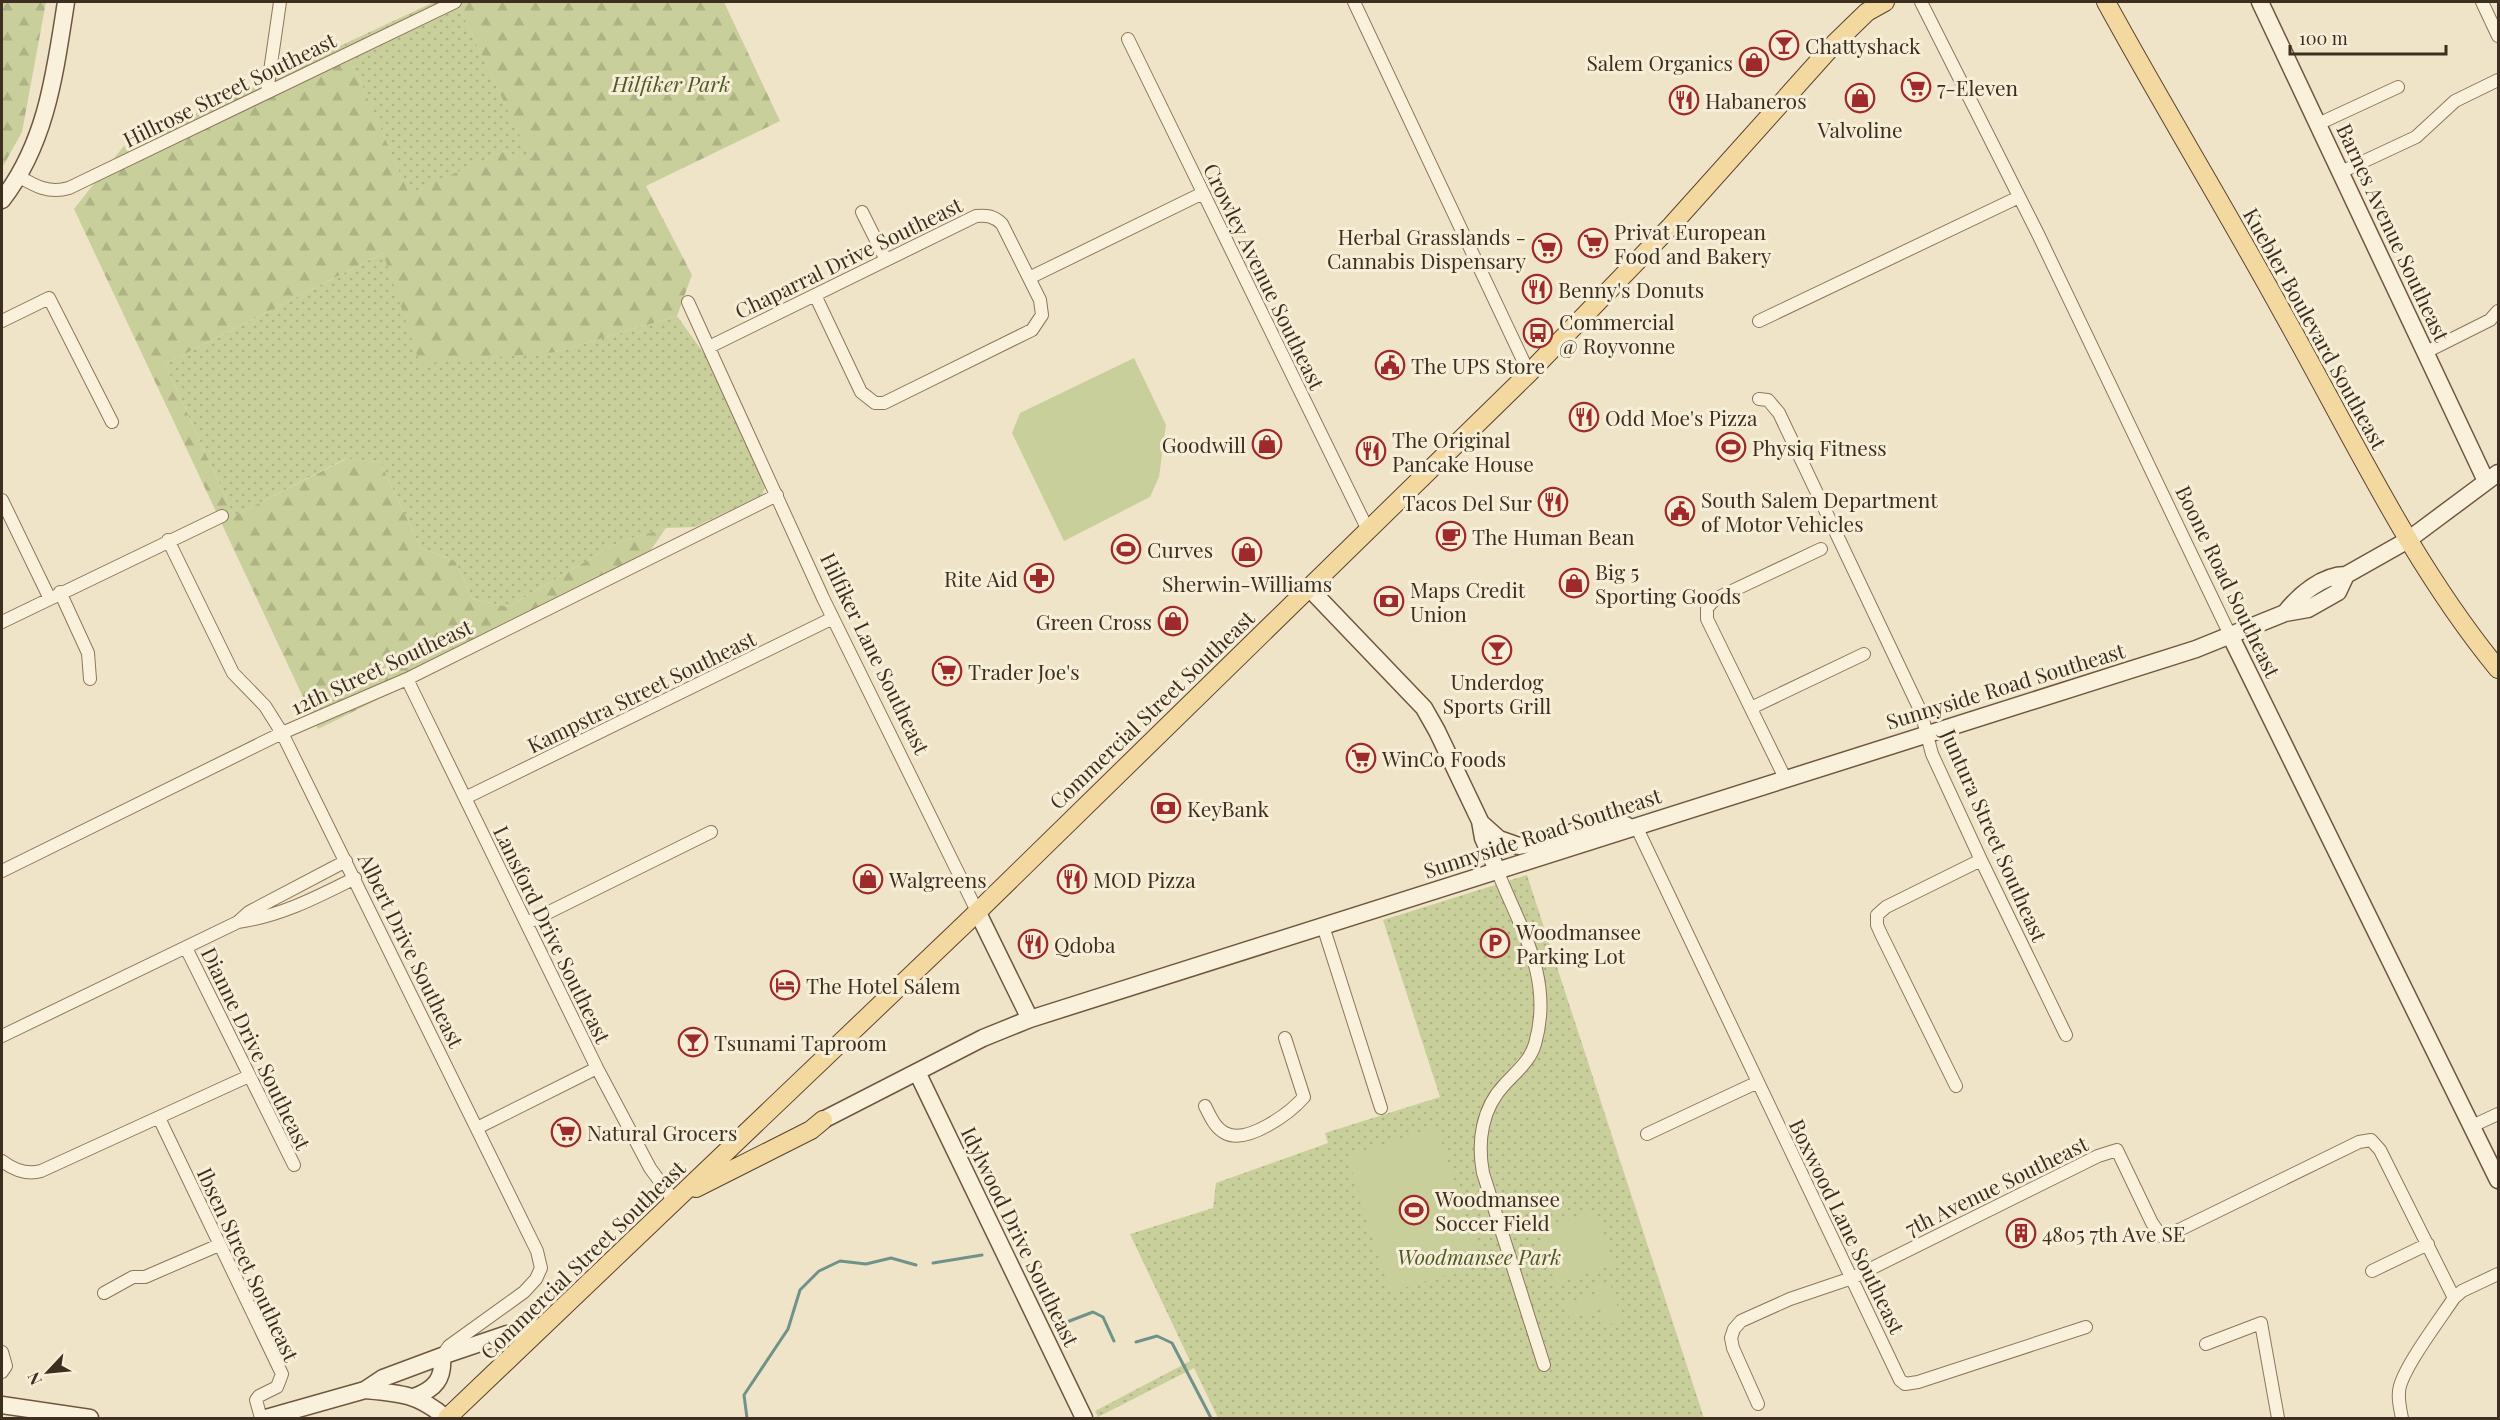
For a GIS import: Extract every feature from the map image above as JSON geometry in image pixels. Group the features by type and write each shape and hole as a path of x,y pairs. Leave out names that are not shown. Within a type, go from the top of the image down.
{"main road":[{"path":"2,200 18,176 37,139 49,105 66,2"},
{"name":"Commercial Street Southeast","path":"446,1419 977,911 1529,373 1671,226 1868,7 1885,2"},
{"name":"Kuebler Boulevard Southeast","path":"2106,2 2284,315 2408,540 2453,610 2499,669"},
{"name":"Barnes Avenue Southeast","path":"2264,3 2318,124 2426,352 2492,477"},
{"name":"Sunnyside Road Southeast","path":"823,1120 983,1038 1030,1019 2196,649 2285,613 2308,609 2338,592 2346,575 2408,540 2492,477"},
{"path":"1309,588 1424,708 1437,730 1480,821 1497,870"},
{"name":"Boone Road Southeast","path":"2230,635 2499,1180"},
{"path":"1480,821 1499,840 1519,846 1548,840 1601,823 1636,826"},
{"name":"Hilfiker Lane Southeast","path":"977,911 1030,1019"},
{"name":"Idylwood Drive Southeast","path":"917,1072 1084,1419"},
{"path":"678,1198 811,1130 823,1120"},
{"path":"266,1419 365,1390 383,1378 507,1334 542,1327"},
{"path":"414,1397 430,1390 437,1383 442,1370 442,1356"},
{"path":"365,1390 399,1393 414,1397 432,1406 446,1419"},
{"path":"2,1406 90,1419"}],"street":[{"path":"267,92 279,2"},
{"name":"Hillrose Street Southeast","path":"18,176 44,189 60,191 69,188 455,2"},
{"path":"1354,2 1529,373"},
{"name":"Boone Road Southeast","path":"1921,2 2019,197 2230,635"},
{"path":"2482,2 2499,36"},
{"name":"Crowley Avenue Southeast","path":"1128,39 1368,530"},
{"path":"2341,172 2416,137 2455,101 2499,80"},
{"path":"2318,124 2398,87"},
{"path":"815,295 861,392 875,403 884,403 1032,330 1042,315 1040,300 1029,278 1203,193"},
{"path":"1759,321 2019,197"},
{"path":"862,212 886,260"},
{"name":"Chaparral Drive Southeast","path":"709,347 976,216 986,215 996,218 1002,224 1029,278"},
{"path":"2,321 49,298 112,422"},
{"name":"Hilfiker Lane Southeast","path":"688,302 833,618 977,911"},
{"path":"2426,352 2490,320 2499,311"},
{"name":"Juntura Street Southeast","path":"1759,399 1768,400 1779,413 1921,712 1932,754 2066,1035"},
{"name":"12th Street Southeast","path":"2,871 282,733 407,679 777,495"},
{"path":"2,500 88,653 90,679"},
{"path":"2,622 168,540 222,516"},
{"name":"Albert Drive Southeast","path":"168,540 230,667 266,706 282,733 532,1237 541,1268 532,1285 449,1346 442,1356"},
{"path":"1785,778 1707,619 1707,608 1715,599 1821,549"},
{"name":"Kampstra Street Southeast","path":"465,798 833,618"},
{"path":"1751,708 1864,654"},
{"name":"Lansford Drive Southeast","path":"407,679 597,1068 650,1168 678,1198"},
{"name":"Boxwood Lane Southeast","path":"1636,826 1900,1380 1905,1384 1918,1382 2086,1327"},
{"path":"527,923 711,832"},
{"path":"1956,1086 1881,934 1877,925 1877,915 1886,907 1981,860"},
{"path":"2,1036 238,922 249,912 346,861"},
{"path":"1497,870 1532,951 1538,973 1538,1031 1531,1054 1493,1100 1482,1126 1480,1152 1483,1173 1544,1365"},
{"path":"238,922 255,920 296,907 355,878"},
{"path":"1323,926 1381,1108"},
{"name":"Dianne Drive Southeast","path":"186,948 294,1166"},
{"path":"1205,1106 1219,1129 1228,1135 1245,1134 1268,1125 1298,1104 1304,1097 1285,1038"},
{"path":"477,1128 597,1068"},
{"path":"2,1161 25,1172 42,1171 249,1076"},
{"path":"1647,1134 1758,1082"},
{"path":"2472,1126 2499,1114"},
{"name":"Ibsen Street Southeast","path":"159,1118 282,1374 277,1387 256,1400 261,1419"},
{"name":"7th Avenue Southeast","path":"1758,1404 1733,1348 1731,1338 1734,1329 1741,1321 1790,1299 1852,1278 2098,1156 2116,1150 2152,1223 2161,1236 2179,1230 2358,1142 2371,1140 2380,1150 2428,1244"},
{"path":"2372,1271 2428,1244 2454,1298"},
{"path":"104,1293 133,1277 145,1278 219,1245"},
{"path":"2402,1419 2399,1403 2400,1387 2406,1373 2454,1298 2462,1291 2499,1274"},
{"path":"2206,1344 2261,1323 2278,1419"},
{"path":"2,1352 6,1366 2,1372"}],"green space":[{"path":"2,2 46,2 22,132 2,168"},
{"path":"434,2 469,2 459,7 536,169 506,150 409,195 344,44"},
{"name":"Hilfiker Park","path":"469,2 724,2 780,121 646,186 692,275 677,316 556,352 420,364 383,253 165,364 234,516 346,459 380,462 421,548 455,561 473,599 508,607 619,542 666,528 635,573 318,729 74,209 123,147 344,44 409,194 506,150 535,168 459,7"},
{"path":"383,253 556,352 677,316 708,359 766,484 762,495 695,527 666,528 619,542 508,607 473,599 455,561 421,548 380,462 345,459 234,516 165,364"},
{"path":"1134,358 1166,425 1159,477 1150,497 1064,541 1012,433 1020,413"},
{"name":"Woodmansee Park","path":"1527,875 1704,1418 1218,1418 1194,1368 1098,1417 1095,1411 1190,1361 1130,1234 1213,1208 1216,1183 1328,1143 1325,1133 1440,1097 1383,920"},
{"name":"Woodmansee Soccer Field","path":"1436,1127 1480,1264 1391,1292 1347,1156"},
{"path":"1596,1211 1613,1264 1556,1283 1539,1230"},
{"path":"1609,1281 1622,1320 1606,1325 1593,1286"},
{"path":"1591,1296 1596,1309 1569,1318 1564,1304"}],"waterway":[{"path":"933,1263 982,1255"},
{"path":"747,1418 744,1395 788,1329 800,1290 819,1271 840,1261 866,1264 891,1258 916,1265"},
{"path":"1059,1325 1093,1312 1103,1317 1114,1341"},
{"path":"1136,1342 1157,1336 1172,1343 1211,1418"}],"place":[{"name":"Chattyshack","path":"1784,45"},
{"name":"Salem Organics","path":"1754,62"},
{"name":"7-Eleven","path":"1916,87"},
{"name":"Valvoline","path":"1860,98"},
{"name":"Habaneros","path":"1684,100"},
{"name":"Privat European Food and Bakery","path":"1593,243"},
{"name":"Herbal Grasslands - Cannabis Dispensary","path":"1547,248"},
{"name":"Benny's Donuts","path":"1537,289"},
{"name":"Commercial @ Royvonne","path":"1538,333"},
{"name":"The UPS Store","path":"1390,365"},
{"name":"Odd Moe's Pizza","path":"1584,417"},
{"name":"Goodwill","path":"1267,444"},
{"name":"Physiq Fitness","path":"1731,447"},
{"name":"The Original Pancake House","path":"1371,451"},
{"name":"Tacos Del Sur","path":"1553,502"},
{"name":"South Salem Department of Motor Vehicles","path":"1680,511"},
{"name":"The Human Bean","path":"1451,536"},
{"name":"Curves","path":"1126,549"},
{"name":"Sherwin-Williams","path":"1247,552"},
{"name":"Rite Aid","path":"1039,578"},
{"name":"Big 5 Sporting Goods","path":"1574,583"},
{"name":"Maps Credit Union","path":"1389,601"},
{"name":"Green Cross","path":"1173,621"},
{"name":"Underdog Sports Grill","path":"1497,650"},
{"name":"Trader Joe's","path":"947,671"},
{"name":"WinCo Foods","path":"1361,758"},
{"name":"KeyBank","path":"1166,808"},
{"name":"Walgreens","path":"868,879"},
{"name":"MOD Pizza","path":"1072,879"},
{"name":"Woodmansee Parking Lot","path":"1495,943"},
{"name":"Qdoba","path":"1033,944"},
{"name":"The Hotel Salem","path":"785,985"},
{"name":"Tsunami Taproom","path":"693,1042"},
{"name":"Natural Grocers","path":"566,1132"},
{"name":"Woodmansee Soccer Field","path":"1414,1210"},
{"name":"4805 7th Ave SE","path":"2021,1233"}]}
